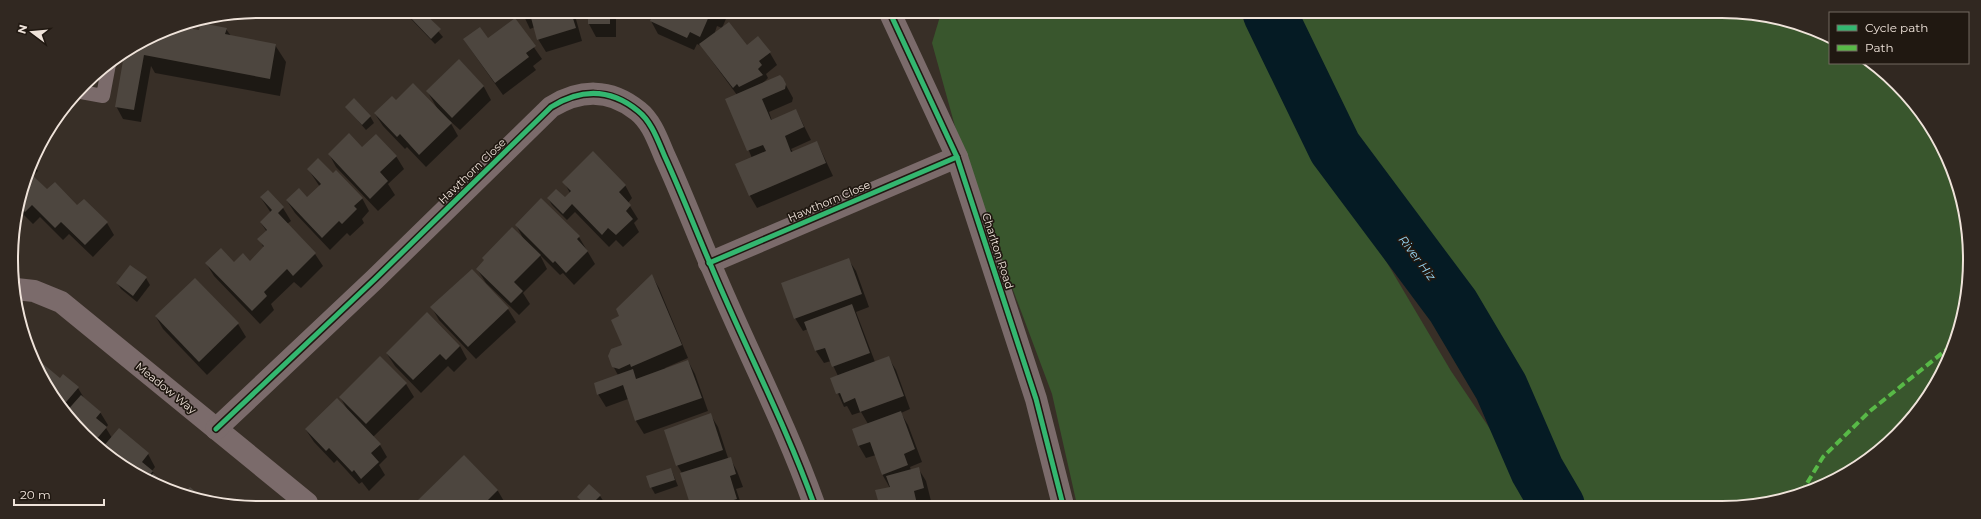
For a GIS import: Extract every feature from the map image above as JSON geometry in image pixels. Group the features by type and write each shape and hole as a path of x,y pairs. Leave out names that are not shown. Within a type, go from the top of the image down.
{"street":[{"name":"Charlton Road","path":"892,18 957,157 1036,399 1062,501"},
{"name":"Hawthorn Close","path":"216,429 375,279 551,107 563,100 581,94 597,94 612,97 625,102 645,118 653,131 678,186 709,263 797,457 813,501"},
{"name":"Hawthorn Close","path":"709,263 957,157"},
{"name":"Meadow Way","path":"20,289 34,291 61,302 305,501"}],"lane":[{"path":"85,93 103,96 108,72"}],"green space":[{"path":"940,18 1242,18 1451,371 1539,501 1076,501 1052,394 964,159 932,43"},
{"path":"1292,18 1722,18 1753,20 1784,26 1814,36 1829,44 1829,64 1863,64 1869,68 1903,100 1931,139 1945,167 1955,197 1961,228 1963,260 1961,291 1955,322 1945,352 1931,380 1903,419 1869,451 1842,469 1814,483 1784,493 1753,499 1722,501 1570,501 1478,372 1452,312 1345,137"}],"building":[{"path":"411,18 429,18 441,29 431,39"},
{"path":"515,18 536,46 526,53 529,57 495,83 463,39 480,27 488,38"},
{"path":"531,18 573,18 576,28 537,40"},
{"path":"588,18 610,18 610,24 588,24"},
{"path":"651,18 708,18 700,37 690,32 687,38 650,21"},
{"path":"729,22 747,45 758,36 771,52 759,61 762,65 758,69 763,75 739,87 737,84 733,88 699,44"},
{"path":"207,24 227,28 225,34 276,44 270,79 144,55 134,110 115,107 123,60 139,50 167,36 190,28 199,30 200,25"},
{"path":"459,59 484,86 452,118 426,91"},
{"path":"780,75 786,84 785,89 762,99 771,120 796,109 804,127 785,136 791,152 817,141 826,163 749,196 735,164 766,151 763,145 747,151 725,99"},
{"path":"413,83 452,123 419,155 400,134 397,137 374,113 392,96 396,100"},
{"path":"354,98 371,116 362,125 345,107"},
{"path":"349,133 362,147 376,134 397,156 380,172 388,181 370,199 328,154"},
{"path":"593,151 626,185 619,192 631,205 626,211 633,219 616,235 608,228 602,235 572,204 563,214 547,198 556,189 565,197 571,191 562,182"},
{"path":"318,158 333,173 336,170 363,198 354,206 357,209 342,224 339,221 322,238 286,200 299,188 307,197 321,184 307,169"},
{"path":"33,176 47,189 55,182 77,205 84,199 108,222 85,245 61,222 55,228 32,205 25,212 23,210 26,197"},
{"path":"268,190 284,207 278,213 316,253 293,276 287,269 264,292 267,296 252,311 205,263 221,248 234,262 243,253 250,261 264,246 257,239 267,230 260,222 272,210 260,197"},
{"path":"541,198 580,236 577,239 588,251 566,273 555,261 553,263 515,225"},
{"path":"512,227 541,255 514,282 523,291 511,303 476,269 484,260 482,258"},
{"path":"849,258 862,294 794,319 781,283"},
{"path":"130,265 147,277 133,296 116,283"},
{"path":"472,269 509,308 468,347 430,307"},
{"path":"652,274 682,345 631,367 630,364 619,369 612,367 608,356 611,349 622,345 611,320 619,316 616,309"},
{"path":"195,278 239,323 199,362 155,316"},
{"path":"852,304 870,353 832,367 825,348 815,351 804,322"},
{"path":"427,312 460,346 446,360 440,354 413,380 386,353"},
{"path":"380,356 407,383 366,424 339,397"},
{"path":"889,356 904,396 860,412 855,398 844,403 840,393 836,394 830,378"},
{"path":"688,360 702,398 635,421 623,385 597,395 594,383 633,369 636,379"},
{"path":"41,362 60,378 63,374 79,387 65,403 50,380"},
{"path":"81,395 101,412 96,418 107,427 97,438 69,408"},
{"path":"337,398 381,444 371,453 379,462 361,479 354,470 352,472 329,448 326,451 305,429"},
{"path":"901,411 915,449 904,454 908,465 882,475 870,442 858,446 852,429"},
{"path":"711,413 723,450 676,466 664,430"},
{"path":"119,428 149,453 142,462 153,471 150,475 139,469 105,445"},
{"path":"464,455 498,490 487,501 417,501"},
{"path":"731,457 736,474 730,476 737,499 731,501 689,501 680,473"},
{"path":"919,467 924,488 914,491 916,501 878,501 875,490 890,487 886,476"},
{"path":"671,468 675,480 650,488 646,476"},
{"path":"153,473 161,480 153,476 152,475"},
{"path":"589,484 601,495 595,501 582,501 577,497"},
{"path":"190,487 197,493 188,490"}],"waterway":[{"name":"River Hiz","path":"1272,18 1335,148 1453,306 1501,387 1537,470 1555,501"}],"marked path":[{"path":"1805,486 1823,457 1870,411 1946,350"}],"cycle path":[{"path":"892,18 957,157 1036,399 1062,501"},
{"path":"216,429 375,279 551,107 562,101 584,94 606,95 617,98 638,111 643,115 654,132 725,298 778,415 813,501"},
{"path":"709,263 957,157"}]}
